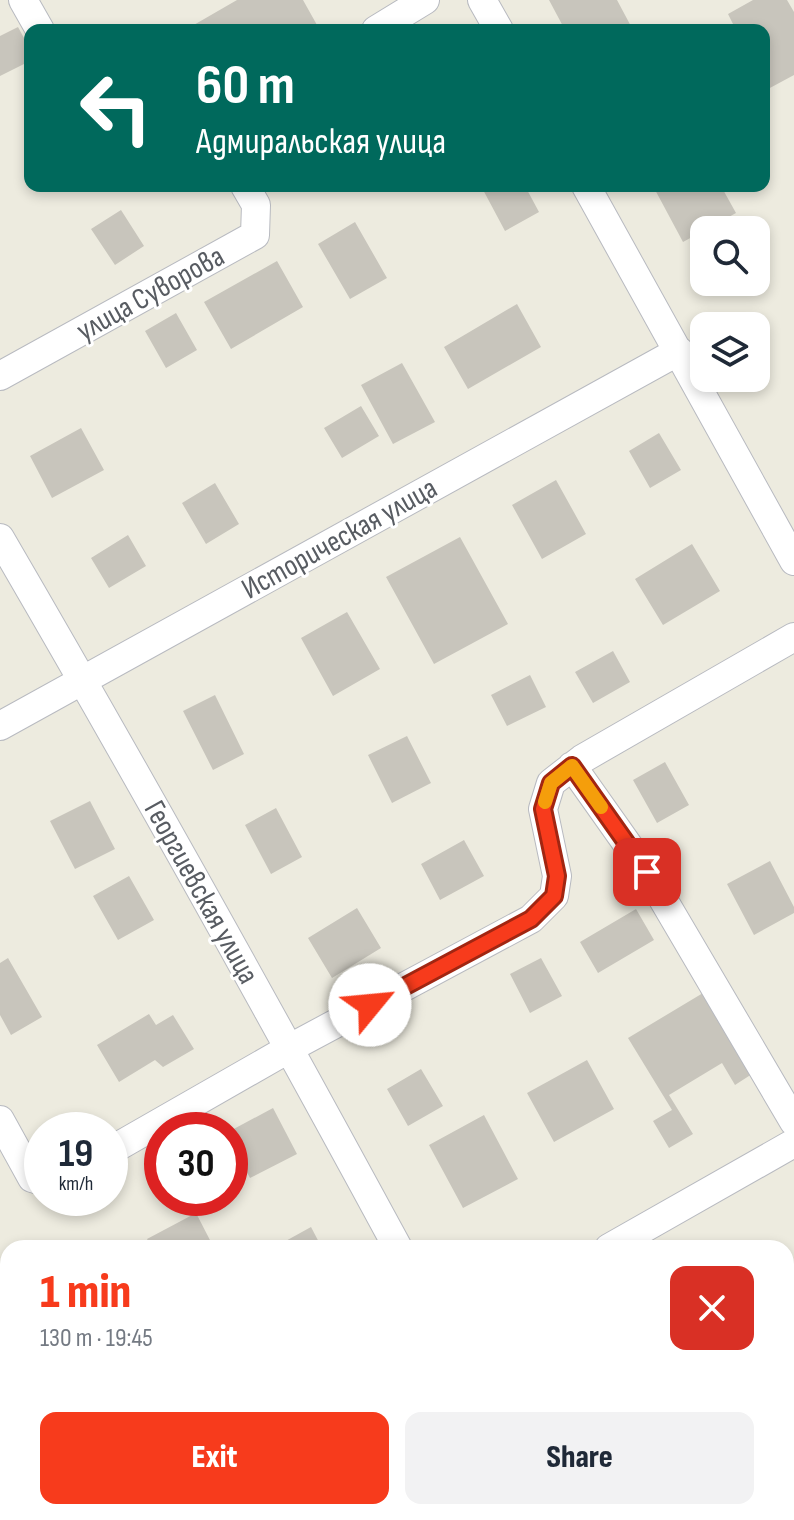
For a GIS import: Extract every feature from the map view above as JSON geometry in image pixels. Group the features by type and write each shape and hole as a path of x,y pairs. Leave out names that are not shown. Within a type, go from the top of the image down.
{"street":[{"path":"23,0 37,24"},
{"path":"386,24 425,0"},
{"path":"482,0 496,24"},
{"name":"улица Суворова","path":"0,376 255,235 256,205 248,192"},
{"path":"589,192 794,561"},
{"name":"Историческая улица","path":"0,726 679,351"},
{"name":"Георгиевская улица","path":"0,538 290,1048 394,1240"},
{"path":"128,1141 290,1048 531,919 554,896 557,876 543,809 551,783 572,766 794,637"},
{"path":"572,766 647,872 794,1122"},
{"path":"0,1120 24,1164"},
{"path":"623,1240 794,1143"}],"building":[{"path":"237,0 303,0 316,24 195,24"},
{"path":"549,0 617,0 630,24 562,24"},
{"path":"753,0 787,0 794,12 794,75 770,88 770,24 733,24 728,14"},
{"path":"18,27 24,38 24,64 0,76 0,36"},
{"path":"484,192 528,192 539,212 505,231"},
{"path":"656,192 724,192 736,213 731,216 690,216 690,238 683,242"},
{"path":"121,210 144,246 115,265 91,229"},
{"path":"355,222 387,278 350,299 318,244"},
{"path":"277,261 303,307 231,349 204,302"},
{"path":"517,304 541,347 468,389 444,347"},
{"path":"176,313 197,350 166,368 145,331"},
{"path":"402,363 435,422 393,444 361,385"},
{"path":"361,406 379,436 342,458 324,428"},
{"path":"81,428 104,470 52,498 30,456"},
{"path":"659,433 681,470 650,488 629,451"},
{"path":"556,480 586,534 542,559 512,505"},
{"path":"215,483 239,524 206,544 182,503"},
{"path":"128,535 146,566 109,588 91,558"},
{"path":"460,537 508,624 434,664 386,577"},
{"path":"692,544 720,591 663,625 635,579"},
{"path":"347,612 380,669 333,696 301,638"},
{"path":"613,651 630,682 593,703 575,672"},
{"path":"530,675 546,707 507,726 491,695"},
{"path":"215,695 244,754 213,770 183,711"},
{"path":"407,736 431,783 392,803 368,755"},
{"path":"665,762 689,805 657,823 633,780"},
{"path":"90,801 115,849 75,869 50,821"},
{"path":"276,808 302,857 271,874 245,825"},
{"path":"464,840 484,876 440,900 421,864"},
{"path":"770,861 794,907 794,913 754,935 727,884"},
{"path":"129,876 154,920 118,940 93,896"},
{"path":"357,908 381,948 332,978 308,938"},
{"path":"636,909 654,940 598,973 580,942"},
{"path":"8,958 42,1017 11,1035 0,1015 0,963"},
{"path":"541,958 562,996 530,1013 510,974"},
{"path":"703,993 752,1074 735,1085 722,1063 669,1095 693,1134 669,1148 653,1121 672,1110 628,1038"},
{"path":"149,1014 156,1025 173,1015 194,1049 163,1067 155,1060 119,1082 97,1045"},
{"path":"587,1060 614,1109 554,1142 527,1093"},
{"path":"421,1069 443,1106 408,1126 387,1089"},
{"path":"273,1108 297,1154 250,1178 248,1121"},
{"path":"484,1115 518,1179 463,1208 429,1145"},
{"path":"190,1216 198,1216 210,1240 148,1240"},
{"path":"311,1227 318,1240 287,1240"}],"slow traffic":[{"path":"545,802 551,783 572,766 601,807"}],"route":[{"path":"370,1005 531,919 554,896 557,876 543,809 551,783 572,766 647,872"}]}
